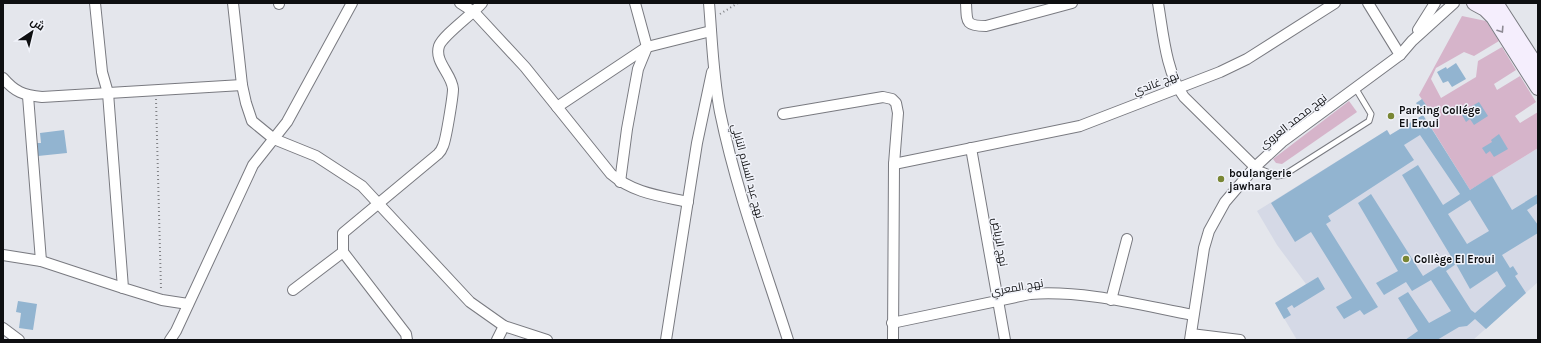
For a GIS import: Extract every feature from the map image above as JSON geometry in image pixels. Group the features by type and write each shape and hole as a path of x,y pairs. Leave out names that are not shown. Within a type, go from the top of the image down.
{"main road":[{"path":"1474,3 1485,9 1493,17 1538,88"},
{"path":"1496,3 1538,68"}],"street":[{"path":"95,3 102,72 108,93 123,288"},
{"path":"233,3 242,85 252,121 274,139 316,156 362,186 470,302 504,326 547,340"},
{"path":"170,340 176,331 253,165 287,122 352,3"},
{"path":"460,3 474,12 525,67 611,174 620,182 640,191 688,202"},
{"path":"407,340 406,334 343,252 343,233 438,154 444,145 453,89 451,78 439,59 439,47 446,37 482,3"},
{"path":"620,182 627,129 638,69 647,47 635,3"},
{"name":"نهج عبد السلام النابلي","path":"709,3 713,65 720,110 732,164 788,340"},
{"path":"966,3 967,21 970,25 986,26 1072,3"},
{"path":"1158,3 1172,75 1177,88 1184,97 1255,167"},
{"name":"نهج غاندي","path":"894,164 1080,126 1220,72 1247,59 1336,3"},
{"path":"1368,3 1400,55"},
{"path":"1412,41 1435,3"},
{"name":"نهج محمد العروي","path":"1190,337 1204,248 1209,231 1225,202 1255,167 1282,142 1356,89 1400,55 1412,41 1454,3"},
{"path":"557,107 647,47 711,31"},
{"path":"666,340 697,143 713,65"},
{"path":"4,79 15,90 28,96 42,97 242,85"},
{"path":"28,96 41,261"},
{"path":"783,114 877,98 890,98 896,103 898,113 894,164 893,340"},
{"name":"نهج الرياض","path":"971,148 1005,340"},
{"path":"1111,300 1127,239"},
{"path":"293,290 343,252"},
{"path":"3,254 41,261 162,300 188,304"},
{"name":"نهج المعري","path":"892,323 998,302 1030,294 1050,293 1064,293 1111,300 1193,315"},
{"path":"497,340 504,326"},
{"path":"3,328 19,340"},
{"path":"1190,337 1240,340"}],"lane":[{"path":"1255,167 1276,176 1284,175 1369,121 1370,114 1356,89"}],"path":[{"path":"710,20 738,3"},
{"path":"156,90 162,300"}],"shaded area":[{"path":"1462,16 1486,21 1499,41 1474,56 1464,52 1436,68 1431,79 1441,98 1476,77 1478,61 1502,47 1516,70 1494,84 1497,90 1520,76 1536,102 1515,116 1520,123 1538,112 1538,148 1470,190 1429,124 1436,120 1419,95"},
{"path":"1349,101 1357,112 1282,164 1276,163 1273,159"},
{"path":"1423,115 1470,190 1538,148 1538,282 1473,340 1297,340 1275,303 1306,284 1277,245 1257,211 1387,130 1390,135"}],"building":[{"path":"1456,63 1466,79 1452,87 1448,81 1443,83 1437,72 1446,67 1447,69"},
{"path":"1422,99 1430,111 1424,115 1416,103"},
{"path":"1479,102 1488,116 1474,125 1470,119 1466,122 1462,115 1472,109 1470,107"},
{"path":"1423,115 1470,190 1492,176 1512,210 1538,194 1538,203 1527,210 1538,225 1538,233 1502,255 1510,268 1513,266 1518,274 1515,276 1526,293 1486,329 1475,319 1467,326 1459,327 1437,340 1405,340 1418,331 1398,298 1408,292 1429,323 1451,311 1431,280 1412,291 1406,282 1384,295 1376,283 1398,271 1358,203 1371,194 1423,276 1452,258 1402,175 1418,165 1443,205 1460,194 1420,135 1404,145 1414,160 1328,216 1331,221 1326,224 1378,307 1364,315 1360,310 1344,319 1336,307 1352,298 1311,232 1295,242 1271,203 1387,130 1390,135","holes":["1470,200 1489,231 1467,244 1448,214","1456,264 1470,289 1497,271 1506,286 1475,313 1471,310 1446,271"]},
{"path":"64,130 67,153 38,156 37,143 41,143 40,133"},
{"path":"1499,134 1508,149 1494,157 1490,151 1486,154 1482,148 1492,142 1491,140"},
{"path":"1318,277 1325,289 1294,308 1292,305 1287,308 1291,315 1284,319 1275,303"},
{"path":"18,301 37,304 33,330 19,328 21,313 16,312"}],"place":[{"name":"Parking Collége El Eroui","path":"1391,116"},
{"name":"boulangerie jawhara","path":"1221,179"},
{"name":"Collège El Eroui","path":"1406,259"}]}
